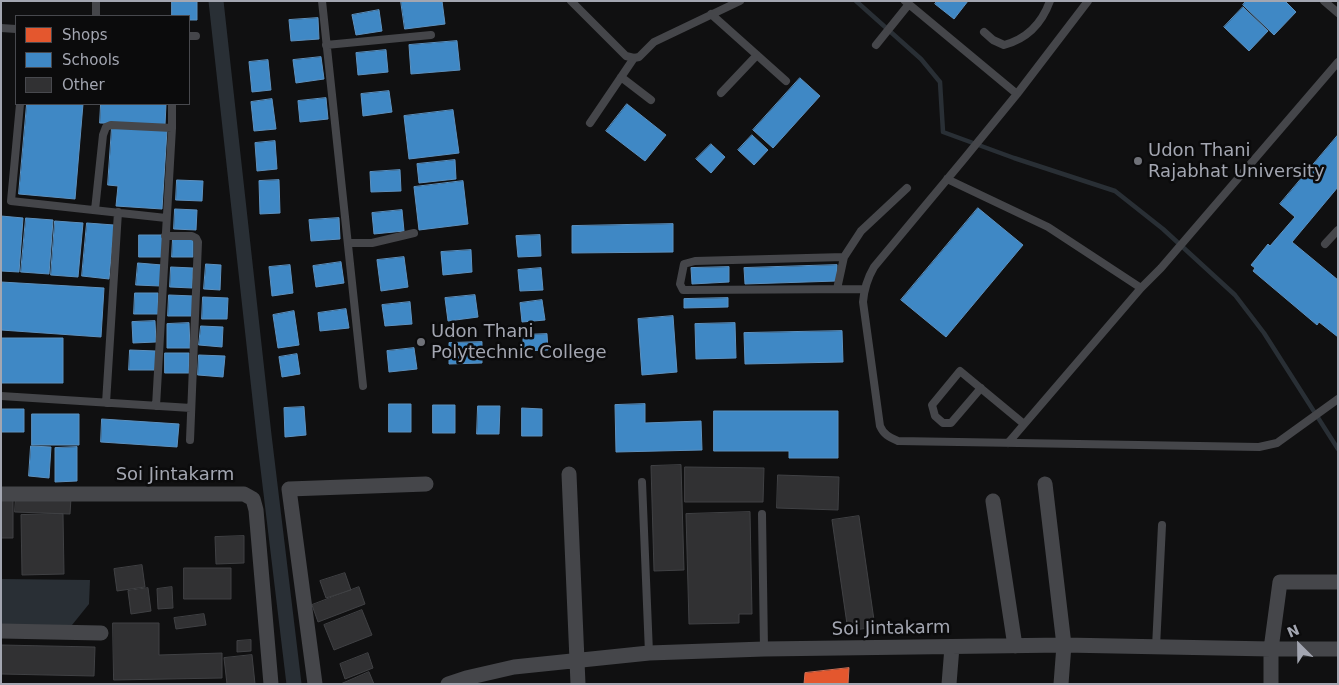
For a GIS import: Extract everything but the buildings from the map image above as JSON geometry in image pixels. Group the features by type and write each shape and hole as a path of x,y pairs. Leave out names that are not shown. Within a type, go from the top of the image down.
{"street":[{"path":"569,474 578,684"},
{"path":"315,684 289,489 426,484"},
{"path":"1045,484 1064,645 1061,684"},
{"name":"Soi Jintakarm","path":"1,494 244,494 252,499 256,510 271,684"},
{"path":"993,501 1016,646"},
{"path":"1271,684 1271,650 1280,582 1338,582"},
{"path":"1,630 101,633"},
{"name":"Soi Jintakarm","path":"448,684 514,667 649,653 764,649 1064,645 1271,650 1338,649"},
{"path":"949,684 952,646"}],"lane":[{"path":"96,1 96,15"},
{"path":"322,1 363,386"},
{"path":"571,1 626,56 634,58 639,57 654,42 740,1"},
{"path":"984,32 993,40 1004,45 1013,43 1041,22 1050,1"},
{"path":"1088,1 1017,94 874,267 867,278 863,302 880,426 883,433 898,441 1259,447 1277,443 1338,399"},
{"path":"1324,1 1338,13"},
{"path":"876,45 907,3 1017,94"},
{"path":"711,14 786,80"},
{"path":"1,28 15,28"},
{"path":"326,45 432,35"},
{"path":"721,92 757,55"},
{"path":"590,123 634,58"},
{"path":"1008,443 1338,62"},
{"path":"621,77 651,100"},
{"path":"11,201 20,105"},
{"path":"156,406 172,105"},
{"path":"95,210 103,134 106,127 110,125 172,128"},
{"path":"947,179 1048,227 1142,288"},
{"path":"837,290 844,257 861,231 907,188"},
{"path":"1,200 166,218"},
{"path":"106,403 118,212"},
{"path":"1325,244 1338,230"},
{"path":"348,244 372,243 414,233"},
{"path":"165,236 192,236 198,242 190,440"},
{"path":"844,257 695,261 684,264 680,284 683,290 864,289"},
{"path":"981,388 951,423 943,423 935,416 932,405 960,371 981,388 1024,424"},
{"path":"1,396 191,408"},
{"path":"642,482 649,653"},
{"path":"762,514 764,649"},
{"path":"1156,647 1162,525"}],"shaded area":[{"path":"1,579 90,580 89,604 72,625 1,625"}],"waterway":[{"path":"216,1 264,435 294,684"},
{"path":"856,1 921,59 940,82 943,132 1014,158 1115,191 1163,229 1235,295 1264,333 1338,449"}],"place":[{"name":"Udon Thani Rajabhat University","path":"1138,161"},
{"name":"Udon Thani Polytechnic College","path":"421,342"}]}
